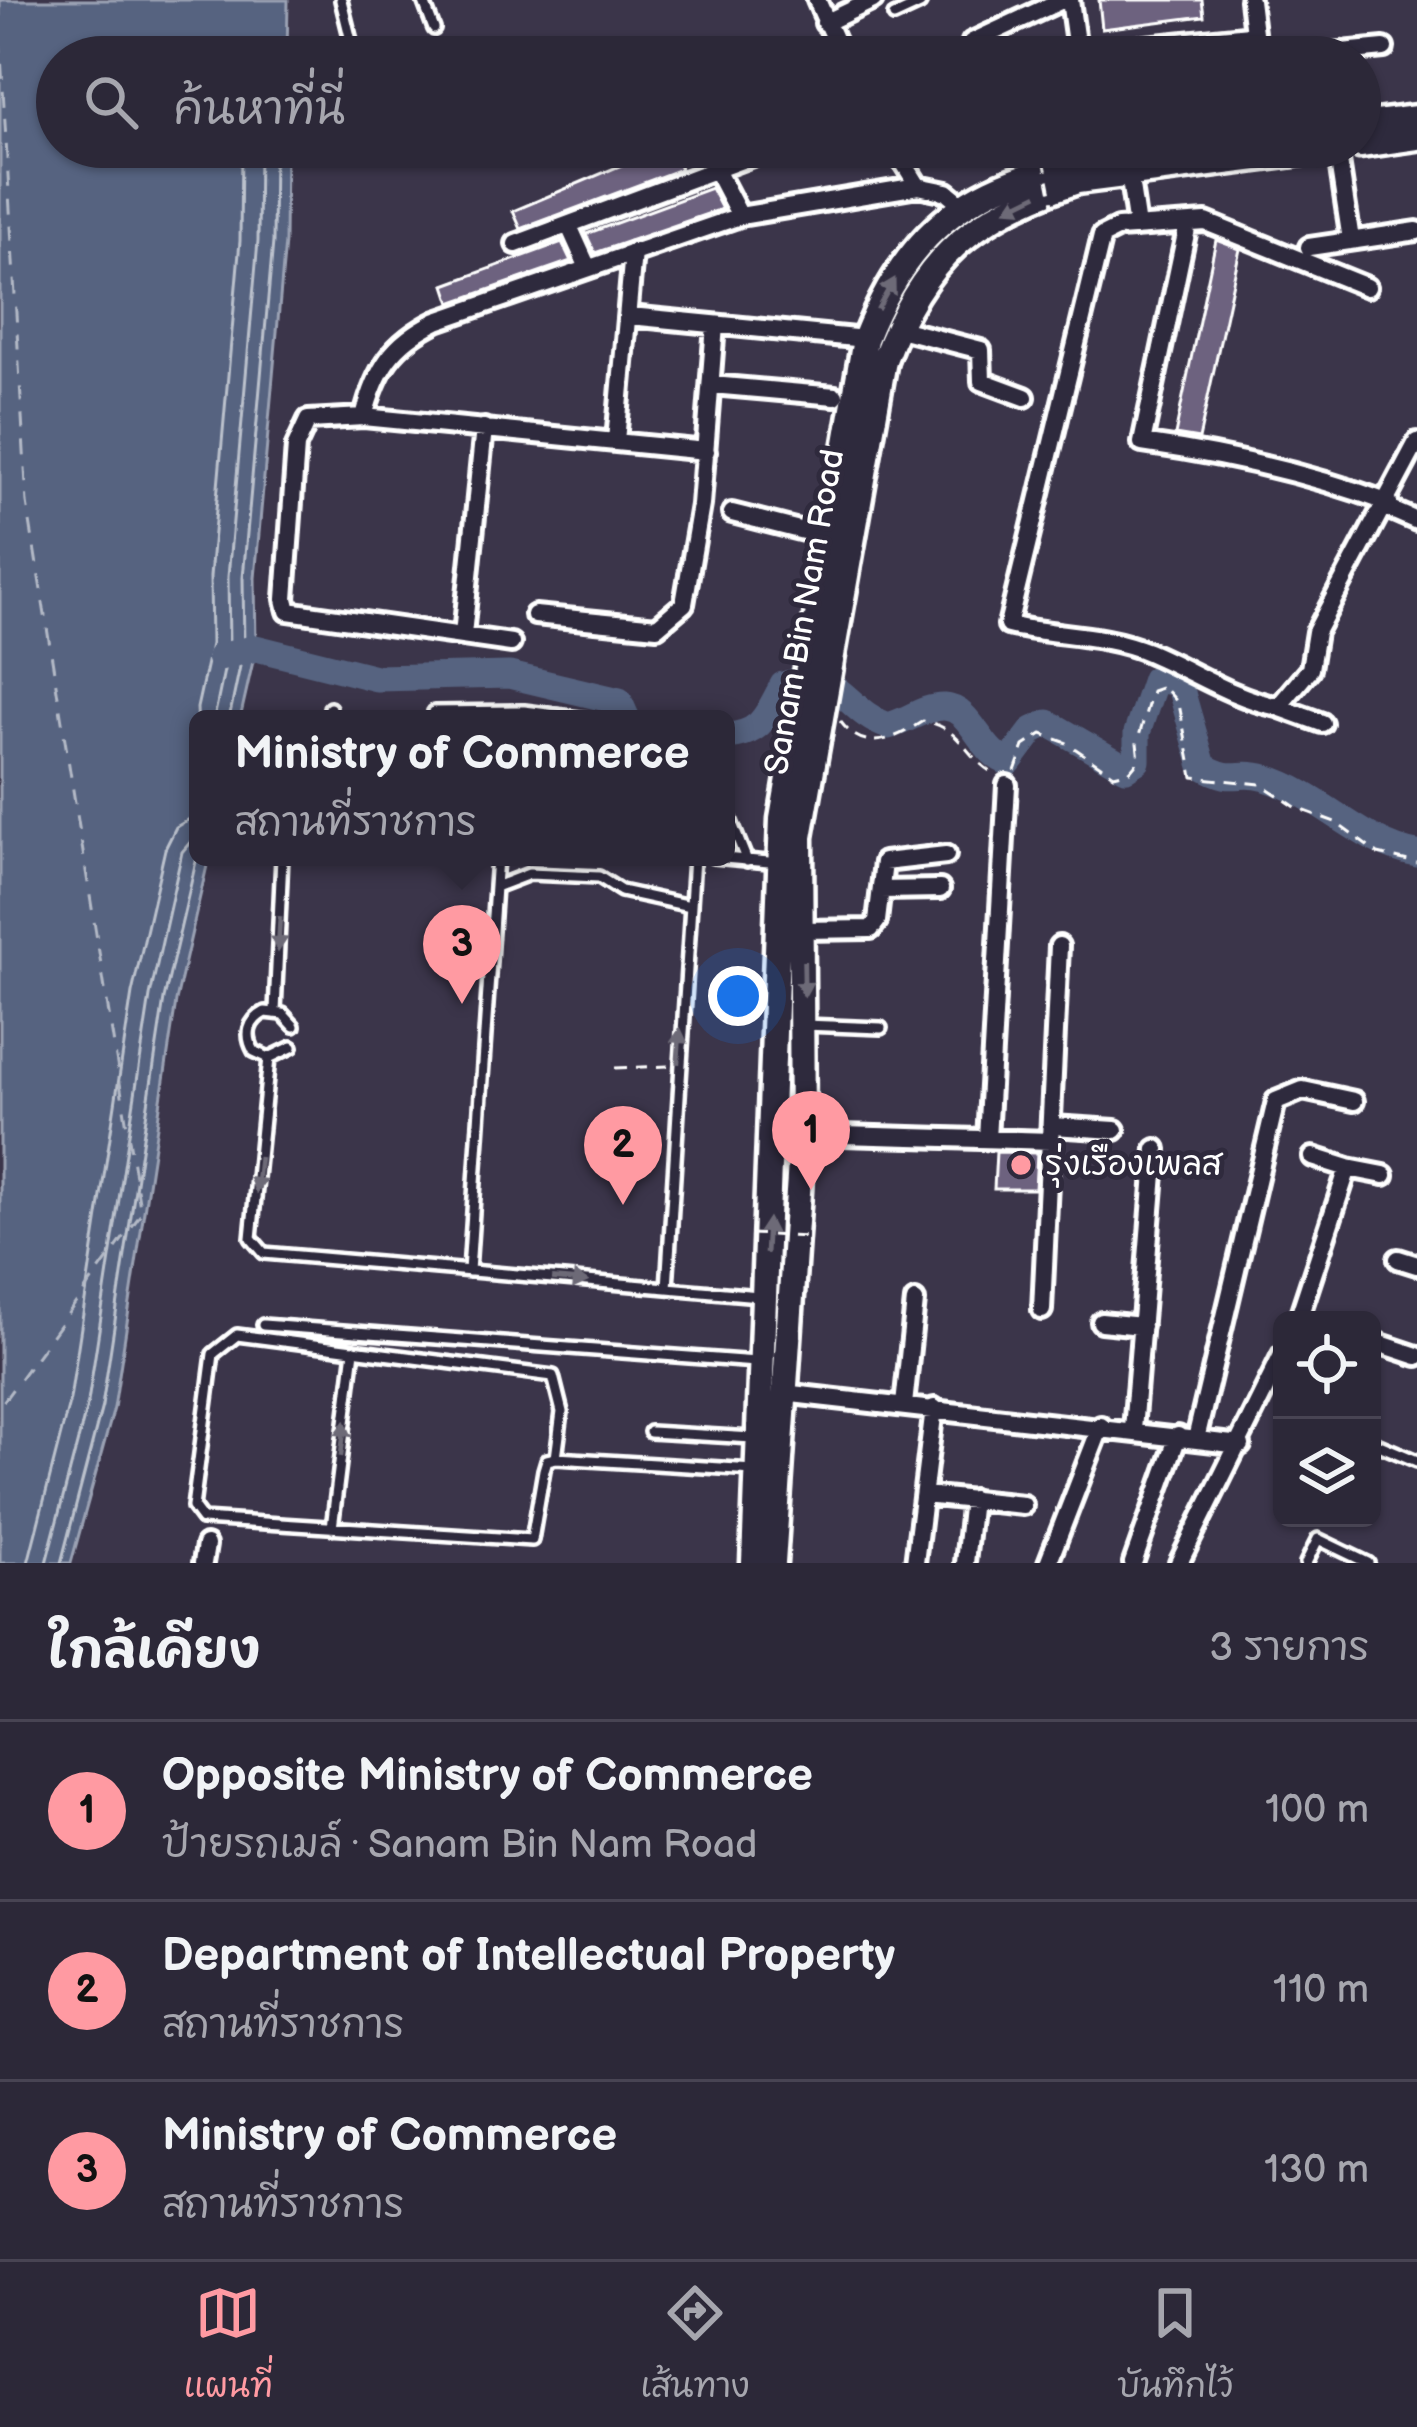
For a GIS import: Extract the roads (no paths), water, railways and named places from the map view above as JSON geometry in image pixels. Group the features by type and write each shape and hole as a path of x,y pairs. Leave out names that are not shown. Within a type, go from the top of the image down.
{"main road":[{"path":"1381,122 1417,118"},
{"path":"1381,142 1417,137"},
{"name":"Sanam Bin Nam Road","path":"773,1563 802,1133 800,837 831,538 865,339 896,277 963,205 1042,168"},
{"name":"Sanam Bin Nam Road","path":"821,656 884,360 921,281 950,247 990,218 1057,188 1170,168"},
{"name":"Sanam Bin Nam Road","path":"754,1563 787,765 816,699"}],"street":[{"path":"817,0 832,36"},
{"path":"825,23 873,0"},
{"path":"987,36 1066,0 1073,36"},
{"path":"1250,0 1255,36"},
{"path":"516,244 721,168"},
{"path":"907,168 918,186"},
{"path":"1342,168 1351,240"},
{"path":"716,170 740,216"},
{"path":"1129,173 1137,227"},
{"path":"364,417 383,363 411,334 633,252 740,216 918,186 947,192 963,205"},
{"path":"1188,224 1142,443 1170,443 1285,470 1388,505 1417,521"},
{"path":"1322,723 1219,690 1145,651 1082,633 1008,623 1097,244 1107,232 1215,225 1366,287"},
{"path":"569,226 589,268"},
{"path":"1309,247 1417,230"},
{"path":"616,442 633,252"},
{"path":"630,316 865,339"},
{"path":"535,615 657,627 677,616 684,604 706,452 716,325"},
{"path":"896,328 981,350 982,381 1024,398"},
{"path":"712,386 835,396"},
{"path":"511,643 294,614 285,606 302,428 314,416 706,452"},
{"path":"463,635 484,428"},
{"path":"1278,707 1310,668 1316,632 1388,505 1417,442"},
{"path":"732,513 831,538"},
{"path":"987,1139 1007,785"},
{"path":"802,930 871,929 878,921 884,862 891,857 946,855"},
{"path":"880,890 940,889"},
{"path":"1042,1310 1059,946"},
{"path":"1133,1563 1187,1437 1276,1101 1303,1090 1354,1101"},
{"path":"772,1132 987,1139 1115,1130"},
{"path":"1133,1430 1156,1149"},
{"path":"1313,1156 1384,1175"},
{"path":"1301,1311 1348,1168"},
{"path":"1398,1259 1417,1265"},
{"path":"904,1406 915,1301"},
{"path":"1101,1322 1142,1326"},
{"path":"1381,1344 1417,1356"},
{"path":"1179,1563 1273,1374"},
{"path":"783,1393 1240,1445"},
{"path":"915,1563 934,1408"},
{"path":"1048,1563 1101,1426"},
{"path":"924,1495 1023,1505"},
{"path":"965,1563 971,1499"}],"lane":[{"path":"341,0 350,36"},
{"path":"423,0 434,29"},
{"path":"894,16 922,1"},
{"path":"1214,36 1254,31"},
{"path":"735,831 747,861"},
{"path":"735,860 780,863"},
{"path":"275,1012 282,866"},
{"path":"469,1271 496,866"},
{"path":"667,1288 693,866"},
{"path":"495,886 529,874 598,877 620,891 690,906"},
{"path":"269,1058 254,1051 249,1030 258,1016 275,1012 294,1026"},
{"path":"804,1025 881,1028"},
{"path":"269,1058 292,1047"},
{"path":"269,1058 251,1238 256,1246 277,1255 764,1296"},
{"path":"263,1325 762,1363"},
{"path":"556,1458 562,1412 553,1376 237,1335 213,1354 193,1507 202,1519 532,1540 547,1460 758,1470"},
{"path":"332,1528 354,1350"},
{"path":"650,1432 759,1438"},
{"path":"1381,1446 1417,1461"},
{"path":"1308,1562 1318,1539 1368,1563"}],"water":[{"path":"0,0 288,0 287,36 36,36 36,168 286,168 285,242 255,578 256,648 242,710 189,710 189,866 207,866 176,1001 114,1408 71,1563 0,1563"}],"waterway":[{"path":"220,657 256,648 376,678 509,675 619,701 623,710"},
{"path":"735,734 756,727 783,685 819,682 888,726 930,709 954,709 991,750 1009,762 1033,730 1048,723 1126,768 1137,761 1137,733 1155,679 1179,683 1203,766 1222,775 1257,776 1286,785 1378,841 1417,854"}],"place":[{"name":"Ministry of Commerce","path":"462,1004"},
{"name":"รุ่งเรืองเพลส","path":"1021,1165"},
{"name":"Opposite Ministry of Commerce","path":"811,1190"},
{"name":"Department of Intellectual Property","path":"623,1205"}]}
